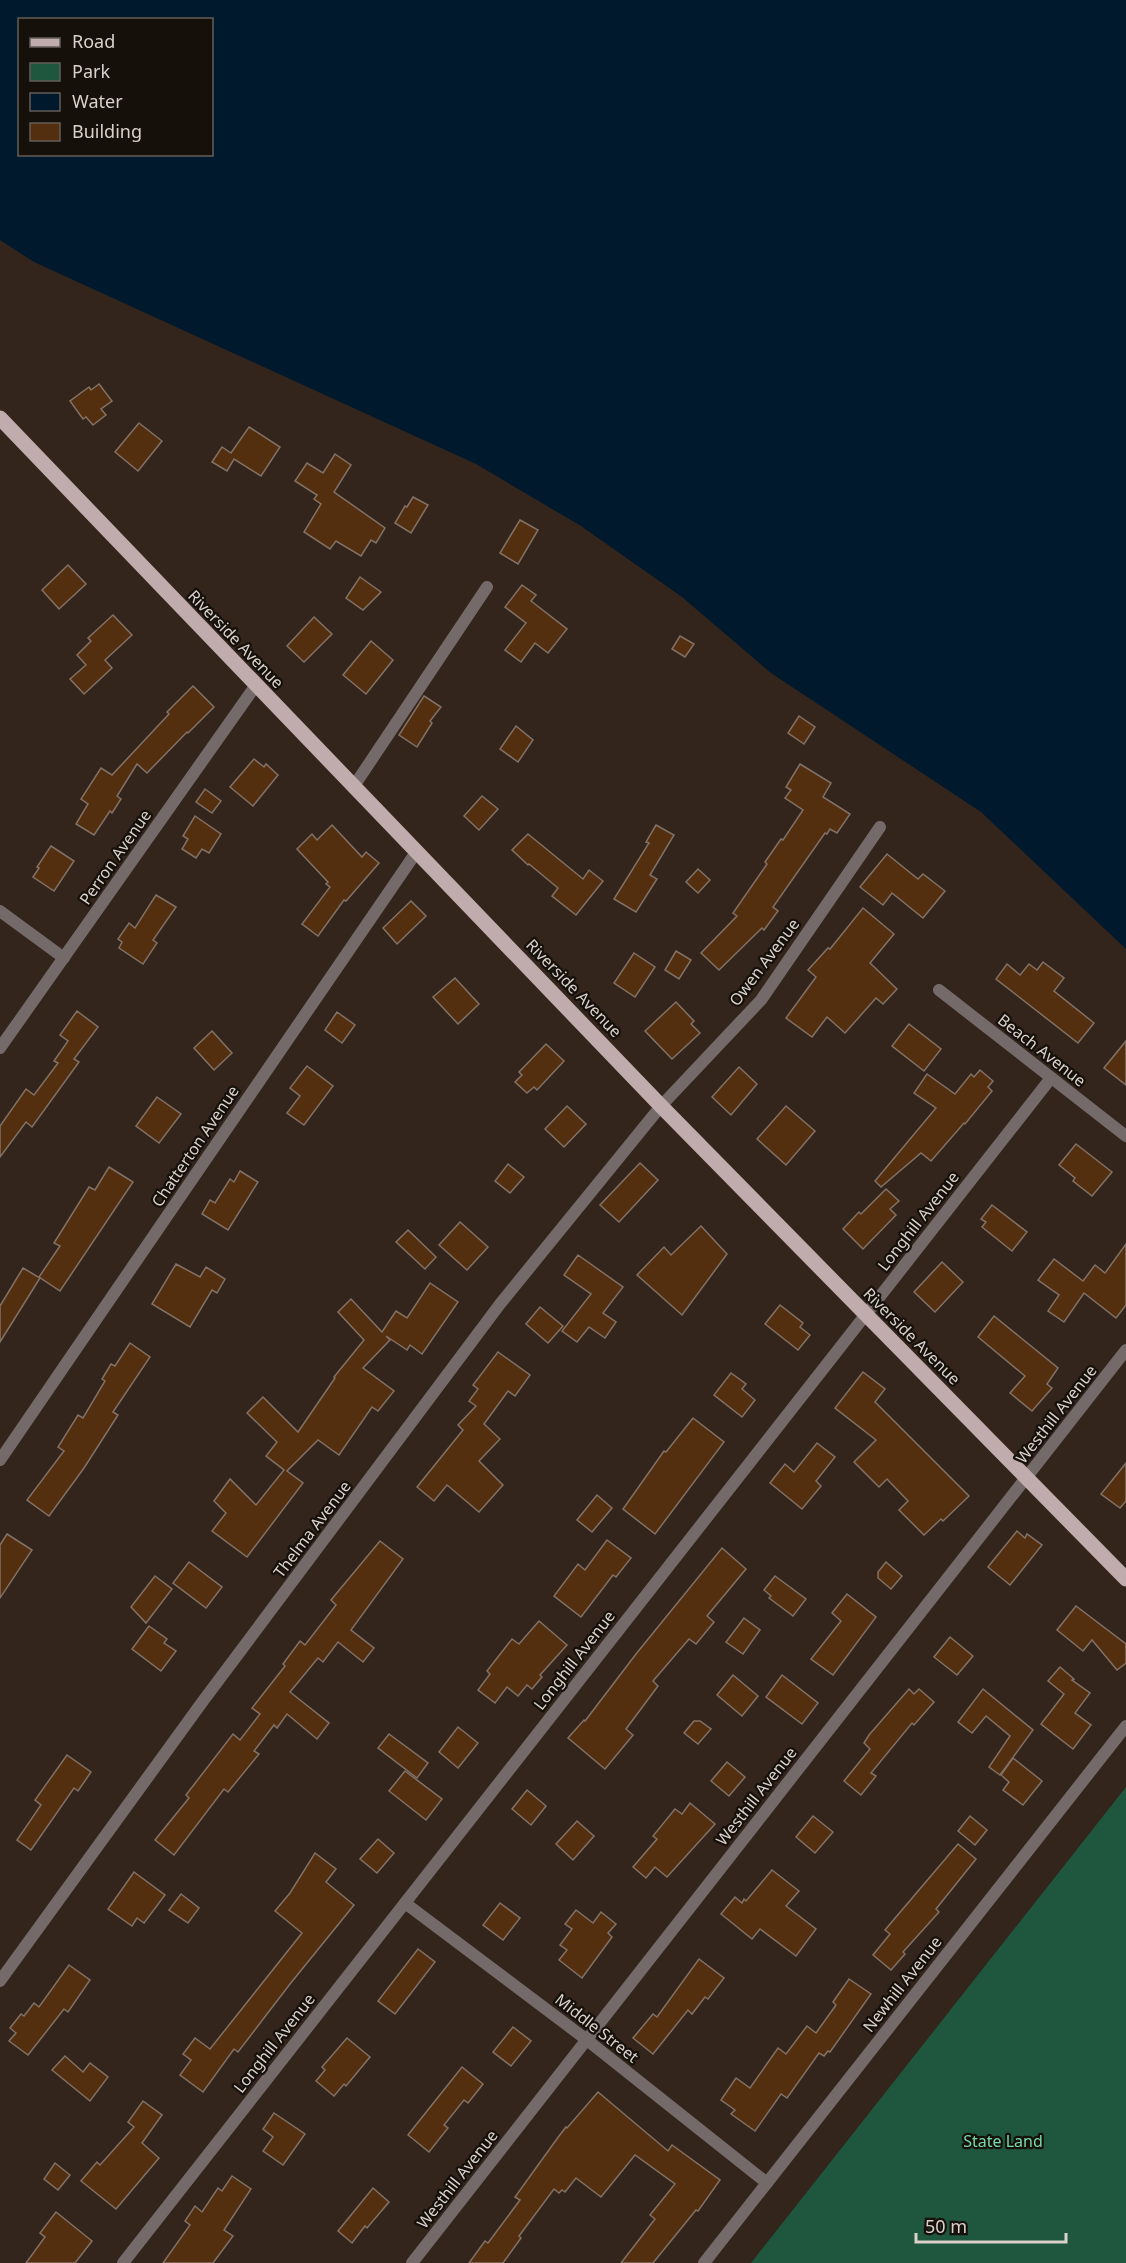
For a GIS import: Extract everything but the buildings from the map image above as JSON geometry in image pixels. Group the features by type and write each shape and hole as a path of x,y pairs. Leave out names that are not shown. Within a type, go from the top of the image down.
{"main road":[{"name":"Riverside Avenue","path":"0,418 661,1106 1126,1580"}],"street":[{"path":"354,786 487,587"},
{"name":"Perron Avenue","path":"0,1048 256,685"},
{"name":"Owen Avenue","path":"661,1106 761,1000 880,828"},
{"name":"Chatterton Avenue","path":"0,1460 417,851"},
{"path":"0,911 64,958"},
{"name":"Beach Avenue","path":"939,990 1126,1136"},
{"name":"Longhill Avenue","path":"123,2263 1051,1078"},
{"name":"Thelma Avenue","path":"0,1981 203,1701 500,1304 661,1106"},
{"name":"Westhill Avenue","path":"412,2263 1126,1350"},
{"name":"Newhill Avenue","path":"704,2263 1126,1726"},
{"name":"Middle Street","path":"405,1903 586,2040 767,2183"}],"green space":[{"name":"State Land","path":"1126,1787 1126,2263 751,2263"}],"water":[{"path":"0,0 1126,0 1126,949 981,812 771,673 682,597 581,526 476,464 34,262 0,240"}]}
